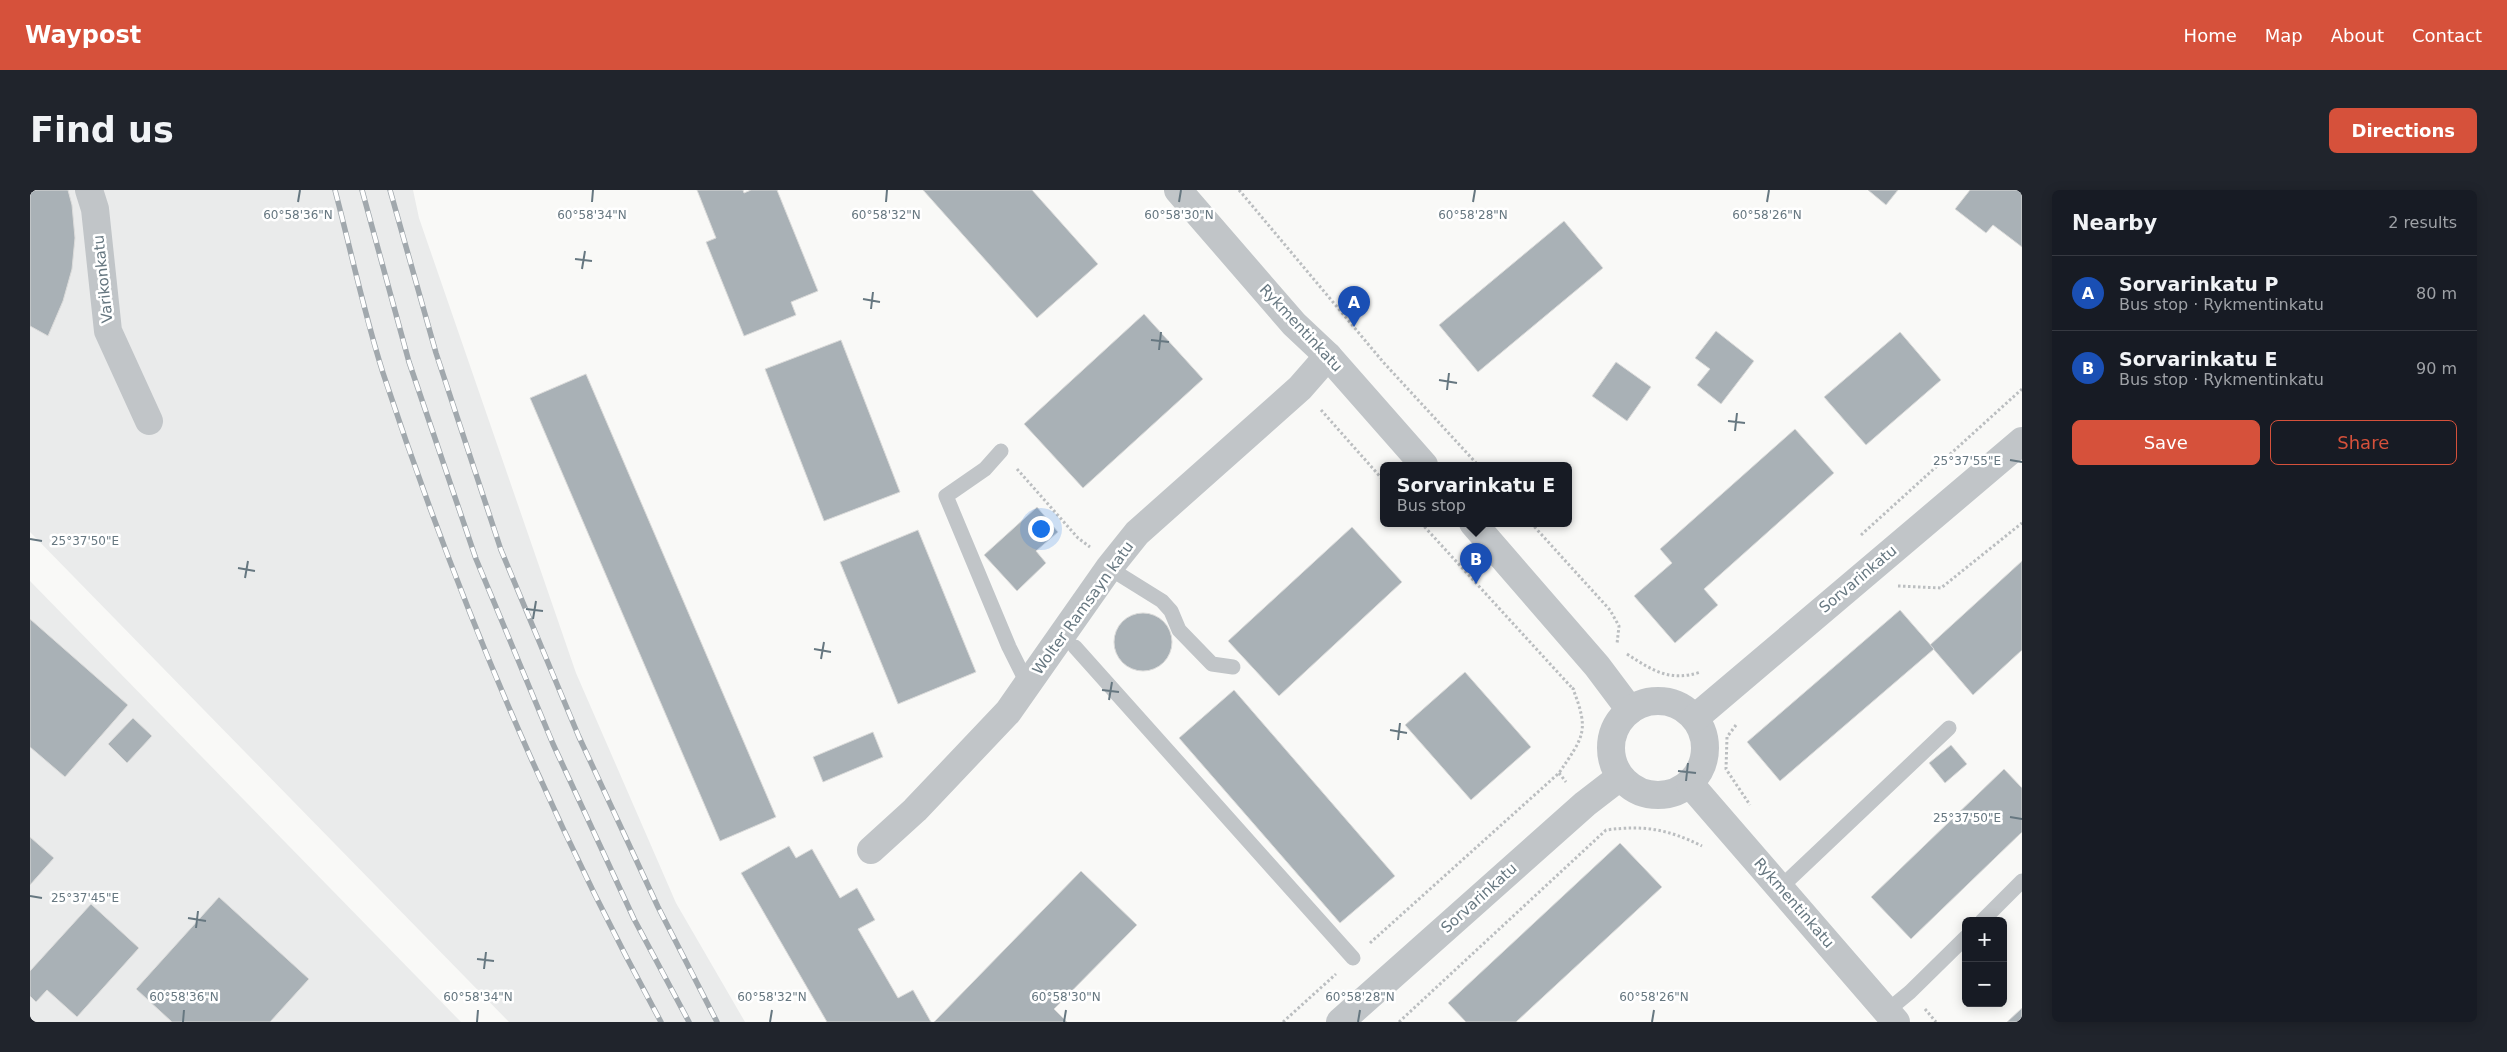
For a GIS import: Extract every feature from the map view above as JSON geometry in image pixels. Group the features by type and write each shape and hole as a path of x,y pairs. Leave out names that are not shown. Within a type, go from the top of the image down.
{"street":[{"name":"Varikonkatu","path":"89,190 95,209 108,331 149,421"},
{"name":"Rykmentinkatu","path":"1178,190 1294,324 1328,356 1421,462"},
{"name":"Wolter Ramsayn katu","path":"871,850 915,810 1002,719 1028,685 1103,560 1137,533 1300,388 1328,356"},
{"name":"Sorvarinkatu","path":"1695,718 2022,441"},
{"path":"1476,527 1597,666 1630,710"},
{"path":"1653,701 1676,704 1695,718 1704,736 1704,763 1690,784 1667,795 1641,793 1620,777 1611,754 1616,726 1630,710 1653,701"},
{"name":"Sorvarinkatu","path":"1340,1022 1585,804 1620,777"},
{"name":"Rykmentinkatu","path":"1690,784 1892,1017"}],"lane":[{"path":"1001,451 985,470 946,496 1009,647 1028,685"},
{"path":"1103,560 1162,601 1171,611 1178,630 1212,664 1232,667"},
{"path":"1075,647 1353,958"},
{"path":"1781,888 1949,728"},
{"path":"1986,917 2022,882"},
{"path":"1892,1017 1910,992 1962,941"}],"path":[{"path":"1239,190 1384,363 1475,462"},
{"path":"1300,388 1380,476"},
{"path":"1001,451 1078,538 1103,560"},
{"path":"1425,527 1573,689"},
{"path":"1535,527 1610,610 1619,626 1617,648"}],"shaded area":[{"path":"30,190 413,190 419,218 576,673 676,903 745,1022 509,1022 30,532"},
{"path":"30,581 461,1022 30,1022"}],"building":[{"path":"30,190 68,190 72,205 75,238 72,269 63,301 48,336 30,326"},
{"path":"697,190 743,190 744,193 751,190 777,190 818,291 791,302 796,315 744,336 706,242 716,238"},
{"path":"923,190 1032,190 1098,264 1037,318"},
{"path":"1868,190 1898,190 1886,205"},
{"path":"1970,190 2022,190 2022,247 1993,225 1986,233 1955,209"},
{"path":"1564,221 1603,268 1478,372 1439,325"},
{"path":"1144,314 1203,379 1083,488 1024,424"},
{"path":"1716,331 1754,361 1721,404 1697,385 1710,369 1695,358"},
{"path":"1900,332 1941,380 1866,445 1824,397"},
{"path":"841,340 900,492 824,521 765,369"},
{"path":"1616,362 1651,387 1627,421 1592,396"},
{"path":"586,374 776,817 720,841 530,398"},
{"path":"1795,429 1834,473 1704,589 1718,605 1675,643 1634,596 1672,563 1660,549"},
{"path":"1037,507 1058,532 1036,551 1046,563 1017,591 984,555"},
{"path":"1352,527 1402,582 1279,696 1228,641"},
{"path":"918,530 976,672 898,704 840,562"},
{"path":"2022,561 2022,650 1973,695 1930,645"},
{"path":"1900,610 1934,649 1780,781 1747,742"},
{"path":"1143,613 1154,615 1167,626 1172,642 1170,653 1159,666 1143,671 1132,669 1119,658 1114,642 1116,631 1127,618"},
{"path":"30,619 128,705 65,777 30,747"},
{"path":"1465,672 1531,747 1471,800 1405,725"},
{"path":"1234,690 1395,876 1340,923 1179,738"},
{"path":"133,718 152,736 127,763 108,744"},
{"path":"873,732 883,757 823,782 813,757"},
{"path":"1951,745 1967,764 1945,783 1929,763"},
{"path":"2004,769 2022,788 2022,832 1911,939 1871,897"},
{"path":"30,837 54,858 30,885"},
{"path":"1620,843 1662,887 1516,1022 1466,1022 1448,1003"},
{"path":"789,846 796,858 812,849 840,898 857,888 875,920 858,929 898,998 913,990 931,1022 827,1022 741,873"},
{"path":"1081,871 1137,925 1054,1009 1067,1022 934,1022"},
{"path":"219,897 309,979 270,1022 172,1022 136,989"},
{"path":"91,904 139,948 77,1017 47,990 36,1002 30,996 30,971"},
{"path":"2022,1008 2022,1022 2007,1022"}],"railway":[{"path":"335,190 383,373 442,540 474,622 507,704 580,865 661,1022"},
{"path":"362,190 409,362 476,559 553,744 634,919 689,1022"},
{"path":"390,190 436,353 501,550 579,737 658,907 717,1022"}],"place":[{"name":"Sorvarinkatu P","path":"1354,327"},
{"name":"Sorvarinkatu E","path":"1476,584"}]}
